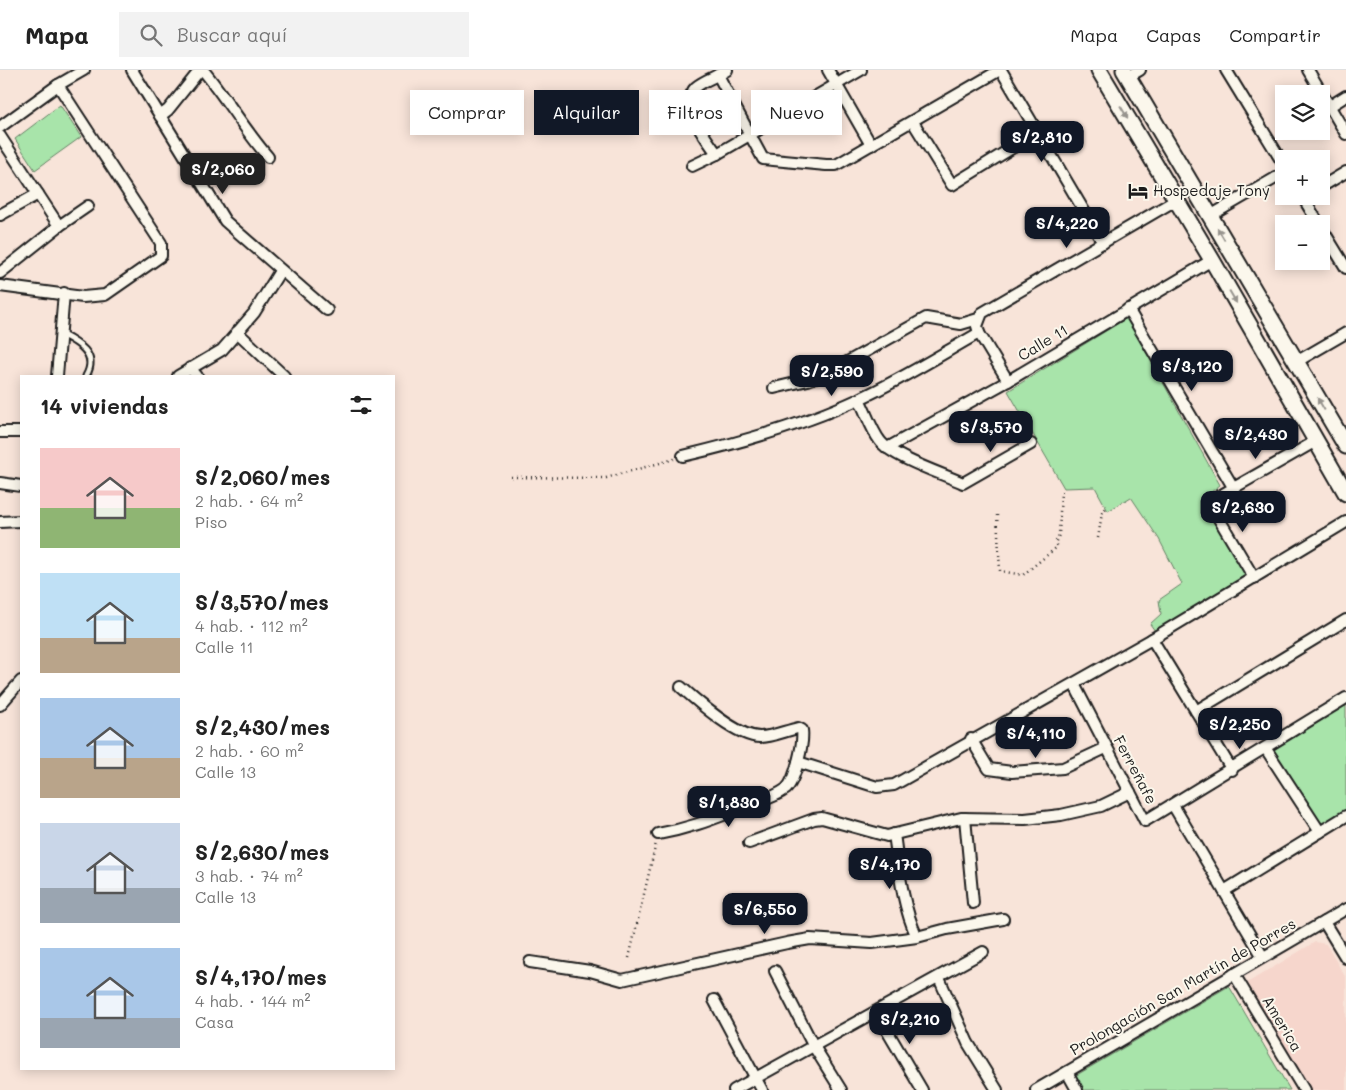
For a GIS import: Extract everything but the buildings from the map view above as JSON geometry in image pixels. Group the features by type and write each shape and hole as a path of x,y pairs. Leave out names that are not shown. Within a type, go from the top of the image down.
{"main road":[{"path":"1099,70 1212,260 1346,493"},
{"path":"1130,72 1240,268 1344,439"},
{"path":"1222,278 1240,268"}],"street":[{"path":"0,127 58,85 84,70"},
{"path":"132,70 225,220 326,310"},
{"path":"160,116 168,110 202,70 222,93 249,135 268,157"},
{"path":"828,70 871,145"},
{"path":"827,90 861,70"},
{"path":"751,135 763,159 826,166 836,165 1000,70 1103,243"},
{"path":"1226,70 1275,150"},
{"path":"1308,70 1317,85"},
{"path":"692,166 717,154 751,134 723,73 698,86 693,91 691,101 694,119 717,154"},
{"path":"0,286 83,297 105,295 161,256 162,248 58,85"},
{"path":"1346,96 1330,106 1346,134"},
{"path":"912,122 952,185 1038,132"},
{"path":"0,136 59,226"},
{"path":"1330,182 1346,172"},
{"path":"1210,216 1275,178"},
{"path":"0,215 38,194"},
{"path":"1008,381 979,333 978,319 982,313 1176,200"},
{"path":"0,273 59,226 88,206"},
{"path":"1330,239 1343,256 1346,268"},
{"name":"Calle 11","path":"887,448 1008,381 1212,260"},
{"path":"194,372 222,350 254,313 280,270"},
{"path":"57,375 64,293"},
{"path":"1128,309 1233,487"},
{"path":"774,388 808,380 831,371 926,318 961,324 978,319"},
{"path":"237,332 283,375"},
{"path":"683,456 794,425 859,399 979,333"},
{"path":"1296,362 1346,333"},
{"path":"859,399 881,442 887,448 913,462 963,483 1031,444"},
{"path":"0,432 20,432"},
{"path":"1254,578 1210,502 1233,487 1316,441"},
{"path":"0,483 20,486"},
{"path":"0,522 20,521"},
{"path":"798,762 877,787 886,787 1074,684 1346,522"},
{"path":"1196,712 1346,620"},
{"path":"1152,639 1232,770"},
{"path":"0,705 20,683"},
{"name":"Ferreñafe","path":"1074,684 1145,821 1232,770 1346,698"},
{"path":"658,834 683,830 770,798 788,788 798,762 802,730 798,728 757,737 718,717 681,687"},
{"path":"972,740 989,769 1012,772 1063,768 1106,748"},
{"path":"1266,749 1320,832"},
{"path":"749,843 814,819 822,818 874,834 894,834 965,818 1025,818 1061,815 1101,806 1130,792"},
{"path":"1173,805 1263,957"},
{"path":"1224,891 1346,816"},
{"path":"965,818 973,903"},
{"path":"894,834 909,920 917,937"},
{"name":"Prolongación San Martín de Porres","path":"1036,1090 1346,909"},
{"path":"530,962 590,971 622,980 810,939 872,943 917,937 947,929 1003,919"},
{"path":"1324,922 1346,958"},
{"path":"734,1090 983,952"},
{"path":"775,971 813,1045 842,1090"},
{"name":"America","path":"1234,974 1304,1090"},
{"path":"939,978 968,1043 998,1090"},
{"path":"714,1000 762,1090"},
{"path":"876,1012 922,1090"},
{"path":"1067,1072 1077,1090"}],"lane":[{"path":"61,334 81,345 86,351 90,359 86,375"}],"path":[{"path":"511,477 606,478 683,456"},
{"path":"997,515 1000,571 1022,575 1057,547 1055,544 1059,535 1061,490"},
{"path":"1098,538 1102,513 1106,508"},
{"path":"629,958 658,834"}],"shaded area":[{"path":"1315,942 1326,944 1346,978 1346,1090 1311,1090 1247,983"}],"green space":[{"path":"60,105 81,137 35,170 15,139"},
{"path":"1127,318 1220,485 1202,499 1247,574 1155,631 1150,624 1161,614 1159,600 1182,584 1159,539 1131,497 1108,511 1095,487 1064,488 1008,391"},
{"path":"1346,704 1346,811 1319,828 1270,751"},
{"path":"1229,986 1290,1090 1083,1090 1075,1076"}],"place":[{"name":"Hospedaje Tony","path":"1138,191"}]}
